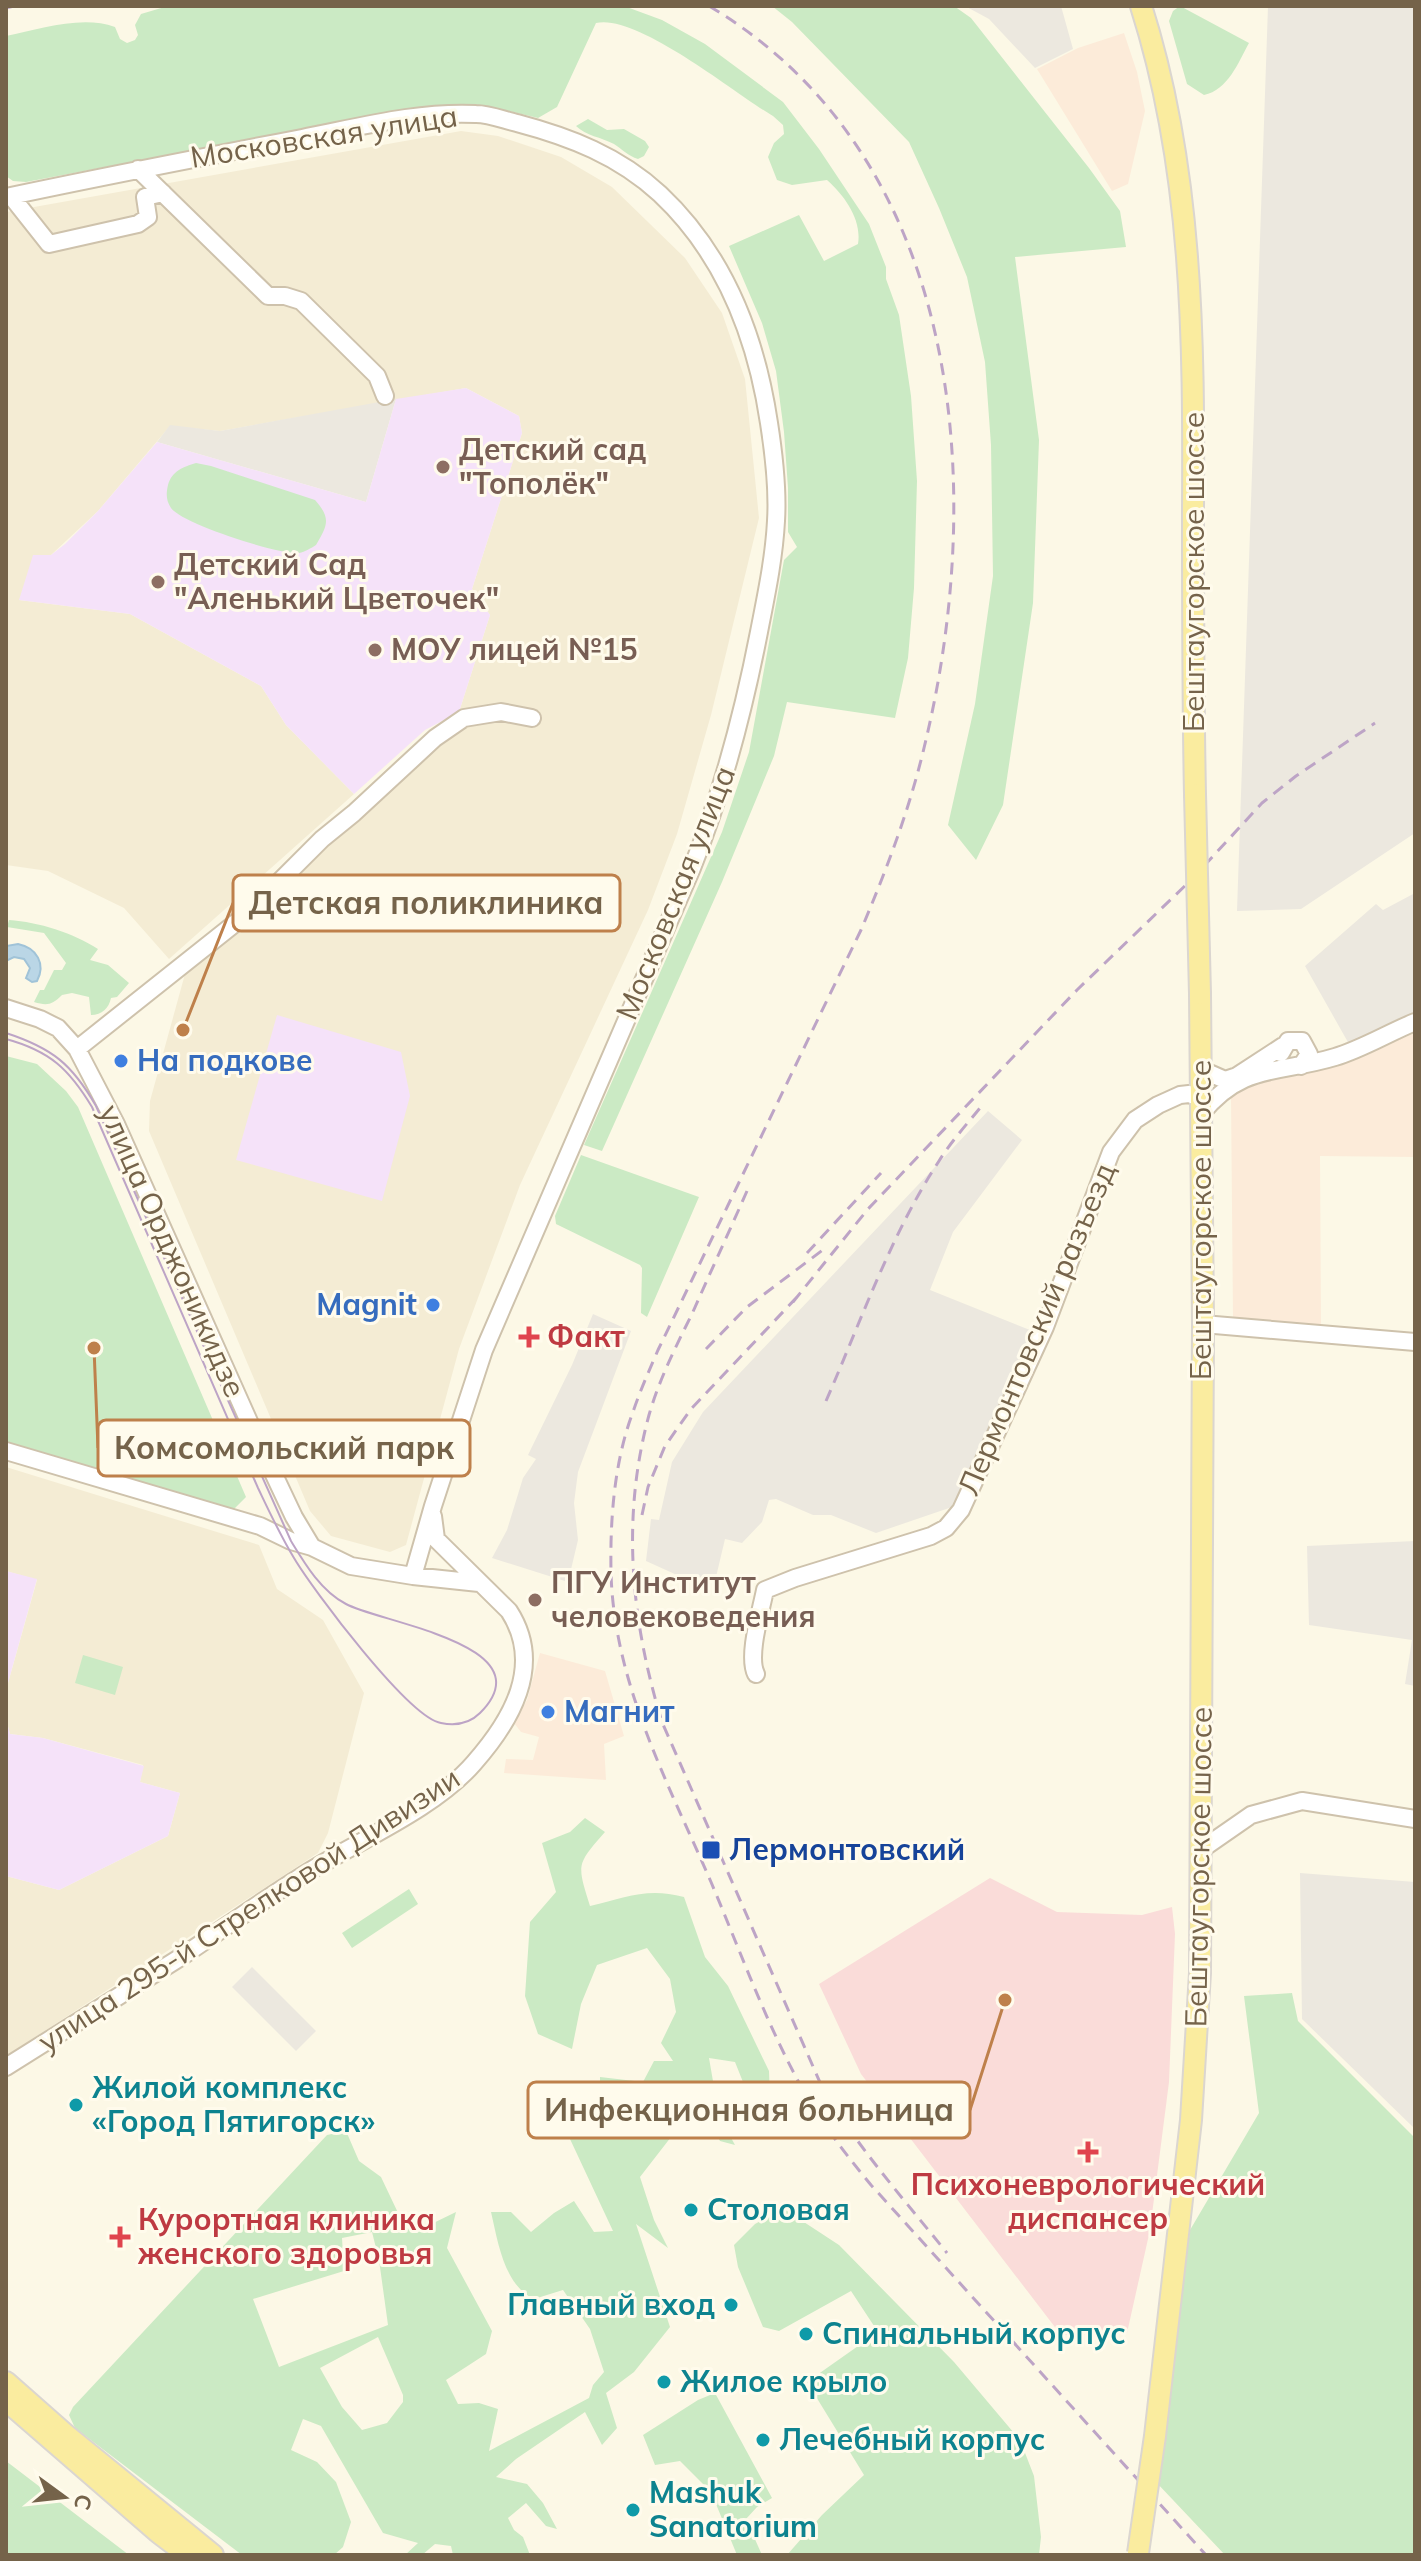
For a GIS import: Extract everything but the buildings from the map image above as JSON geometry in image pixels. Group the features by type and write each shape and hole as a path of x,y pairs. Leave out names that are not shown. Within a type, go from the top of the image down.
{"main road":[{"name":"Бештаугорское шоссе","path":"1138,2554 1155,2436 1191,2120 1200,1973 1203,1324 1195,794 1194,387 1187,236 1170,114 1141,6"},
{"path":"6,2382 213,2555"},
{"path":"6,2400 188,2555"}],"street":[{"name":"Московская улица","path":"8,196 415,116 479,114 546,130 595,148 639,174 675,208 712,255 749,331 772,441 777,519 765,602 730,761 697,856 484,1350 413,1576"},
{"path":"138,169 268,296 285,296 301,301 377,376 385,396"},
{"path":"8,196 49,244 138,224 148,217 145,197 163,193"},
{"path":"77,1049 248,913 322,839 435,738 464,718 501,712 532,718"},
{"name":"улица Орджоникидзе","path":"6,1008 58,1028 77,1049 116,1124 251,1426 294,1517 312,1547"},
{"path":"1200,1106 1225,1088 1264,1071 1298,1067 1351,1051 1415,1022"},
{"path":"1200,1069 1225,1080 1237,1076 1288,1041 1302,1041 1336,1052 1351,1051"},
{"path":"1298,1067 1309,1054 1302,1041"},
{"path":"1283,1046 1282,1060 1298,1067"},
{"name":"Лермонтовский разъезд","path":"756,1674 754,1651 765,1590 931,1536 946,1528 961,1510 1045,1327 1111,1152 1135,1120 1158,1105 1189,1094 1200,1106"},
{"path":"1203,1324 1415,1342"},
{"path":"6,1451 260,1526 351,1566 479,1583"},
{"name":"Московская улица","path":"433,1506 436,1539 479,1583"},
{"name":"улица 295-й Стрелковой Дивизии","path":"6,2067 316,1867 387,1827 456,1781 473,1765 516,1700 526,1663 518,1624 497,1598 479,1583"},
{"path":"1202,1849 1251,1815 1302,1801 1415,1819"}],"shaded area":[{"path":"965,6 1061,6 1073,49 1035,68 989,19"},
{"path":"1268,6 1415,6 1415,833 1301,909 1237,911"},
{"path":"1124,33 1137,72 1145,111 1128,184 1112,191 1037,69 1078,48"},
{"path":"461,131 498,136 561,157 612,187 685,258 722,313 745,379 759,518 711,715 677,834 648,910 520,1185 459,1349 406,1545 390,1552 331,1536 310,1511 149,1131 150,1101 185,974 459,712 490,615 472,589 522,433 519,416 466,388 220,431 170,426 98,511 51,555 19,600 130,614 261,686 286,725 354,794 169,959 124,908 48,871 6,865 6,212"},
{"path":"466,388 519,416 522,433 472,589 490,615 459,712 425,730 354,794 286,725 261,686 130,614 19,600 33,555 51,555 65,544 98,511 157,442 366,502 396,399"},
{"path":"396,399 366,502 157,442 170,425 220,431"},
{"path":"1415,893 1415,1013 1349,1044 1305,966 1376,904 1383,910"},
{"path":"277,1015 401,1052 410,1096 382,1201 236,1160"},
{"path":"1415,1033 1415,1157 1320,1156 1321,1327 1233,1318 1231,1097 1257,1078 1330,1068"},
{"path":"988,1111 1022,1140 953,1232 930,1290 1035,1332 952,1507 876,1533 831,1515 813,1515 776,1499 769,1500 762,1522 742,1543 725,1539 716,1577 688,1580 646,1561 651,1519 659,1520 672,1462 703,1412"},
{"path":"593,1314 631,1331 578,1472 574,1503 578,1540 568,1582 492,1558 507,1530 523,1478 536,1459 528,1455"},
{"path":"6,1467 259,1545 277,1589 323,1620 364,1693 328,1833 318,1853 6,2056 6,1876 59,1890 168,1836 180,1793 140,1782 143,1765 43,1738 10,1734 6,1719 6,1690 37,1580 6,1571"},
{"path":"1415,1541 1415,1686 1405,1684 1412,1640 1309,1625 1307,1546"},
{"path":"6,1571 37,1579 6,1690"},
{"path":"540,1653 605,1671 624,1736 604,1744 606,1780 504,1773 506,1759 533,1760 539,1737 521,1732 514,1723 527,1700"},
{"path":"6,1719 10,1734 43,1738 144,1766 140,1782 180,1793 168,1836 59,1890 6,1876"},
{"path":"1300,1873 1415,1882 1415,2129 1302,2019"},
{"path":"990,1878 1057,1912 1142,1915 1172,1907 1175,1934 1169,2082 1150,2230 1127,2333 1061,2335 861,2074 819,1984"},
{"path":"252,1967 316,2031 296,2051 232,1987"}],"green space":[{"path":"168,6 624,6 662,20 705,44 783,102 869,224 886,267 886,279 899,315 911,396 917,481 914,588 908,658 895,718 787,702 774,756 722,882 602,1151 584,1145 722,832 749,752 784,560 797,547 788,532 784,432 776,371 762,323 729,246 799,215 824,261 858,244 855,217 840,193 827,180 792,185 777,180 768,157 774,143 784,134 783,125 773,116 661,42 614,23 596,23 557,107 538,118 476,106 413,109 26,182 13,181 6,176 6,36 61,24 89,22 115,27 120,39 127,43 138,35 135,25 141,14"},
{"path":"772,6 954,6 971,18 1120,211 1126,247 1015,257 1039,440 1033,603 1003,805 976,860 948,825 975,704 993,576 991,445 985,362 967,277 909,142 792,22"},
{"path":"1180,6 1249,43 1226,82 1204,95 1187,84 1169,21 1173,11"},
{"path":"588,119 607,130 624,129 645,141 649,147 644,156 634,158 614,144 576,126"},
{"path":"196,463 315,500 326,517 316,545 299,553 273,549 211,530 179,515 168,502 168,485 175,473"},
{"path":"9,920 44,926 88,943 98,949 90,960 108,965 129,983 117,997 111,998 104,1010 95,1015 91,1015 89,997 72,993 62,995 49,1004 34,1002 54,970 62,970 66,963 44,933 7,927"},
{"path":"6,1056 37,1064 78,1107 246,1497 234,1509 6,1444"},
{"path":"581,1155 699,1197 647,1317 641,1313 640,1265 556,1224 555,1216"},
{"path":"83,1655 123,1667 115,1695 75,1683"},
{"path":"585,1818 605,1832 582,1866 590,1906 647,1893 684,1897 705,1957 728,1986 769,2071 770,2101 753,2107 735,2062 709,2058 719,2116 735,2145 720,2141 696,2099 688,2104 671,2137 640,2177 654,2220 668,2248 636,2224 670,2327 634,2372 606,2393 617,2428 602,2445 585,2412 516,2459 496,2477 527,2484 543,2503 557,2529 546,2526 526,2503 508,2518 514,2530 523,2537 530,2555 453,2555 451,2546 435,2544 422,2555 405,2555 418,2543 383,2533 321,2426 303,2419 291,2450 317,2462 336,2482 351,2522 343,2547 334,2555 242,2555 75,2428 69,2415 73,2407 327,2135 346,2131 359,2161 381,2177 400,2217 419,2230 456,2212 447,2248 492,2331 486,2354 446,2380 458,2404 479,2403 498,2409 489,2451 589,2398 593,2385 604,2372 590,2329 563,2290 534,2299 516,2284 504,2262 491,2212 511,2212 531,2232 574,2201 594,2232 613,2231 570,2139 565,2104 596,2116 600,2106 600,2077 643,2082 654,2061 673,2061 661,2043 676,2012 670,1979 647,1948 597,1965 581,2004 572,2049 538,2034 525,1996 530,1922 556,1892 542,1843 570,1832","holes":["372,2232 388,2325 279,2367 253,2299 344,2271 342,2238","378,2337 403,2395 403,2402 387,2423 362,2430 342,2407 320,2368"]},
{"path":"409,1889 418,1904 352,1948 342,1933"},
{"path":"1292,1993 1298,2021 1415,2138 1415,2555 1225,2555 1156,2482 1190,2230 1259,2113 1244,1996"},
{"path":"784,2209 839,2245 954,2362 1020,2440 1034,2476 1041,2537 1039,2555 787,2555 822,2515 864,2475 807,2382 878,2332 851,2291 779,2331 763,2327 738,2267 734,2245 755,2224"},
{"path":"715,2393 772,2498 757,2507 746,2519 762,2555 737,2555 711,2492 680,2461 655,2465 643,2435 698,2400"},
{"path":"6,2461 129,2555 6,2555"}],"water":[{"path":"18,944 30,949 38,958 40,975 37,981 26,978 30,968 24,959 14,957 6,961 6,946"}],"tram line":[{"path":"6,1033 36,1045 59,1059 78,1079 96,1106 291,1541 308,1568 329,1592 346,1604 452,1640 477,1654 493,1670 495,1690 476,1717 452,1724 426,1716 385,1677 304,1574 258,1488 92,1107 57,1063 35,1049 6,1039"}],"railway":[{"path":"6,8 14,6"},
{"path":"709,6 794,71 859,149 906,238 936,336 951,438 953,543 944,647 924,748 888,863 861,930 658,1350 627,1431 614,1491 611,1553 614,1614 633,1693 661,1770 768,2019 814,2109 871,2185 1206,2555"},
{"path":"793,1302 868,1209 1077,990 1192,879 1262,803 1375,723"},
{"path":"826,1401 906,1218 944,1153 984,1103"},
{"path":"807,1253 881,1173"},
{"path":"747,1191 668,1363 649,1415 640,1454 635,1492 633,1569 643,1646 662,1722 822,2087 866,2152 947,2253"},
{"path":"706,1349 747,1307 824,1249"},
{"path":"642,1515 648,1487 665,1446 691,1409 799,1295"}],"place":[{"name":"Детский сад \"Тополёк\"","path":"443,467"},
{"name":"Детский Сад \"Аленький Цветочек\"","path":"158,582"},
{"name":"МОУ лицей №15","path":"375,650"},
{"name":"Детская поликлиника","path":"183,1030"},
{"name":"На подкове","path":"121,1061"},
{"name":"Magnit","path":"433,1305"},
{"name":"Факт","path":"529,1337"},
{"name":"Комсомольский парк","path":"94,1348"},
{"name":"ПГУ Институт человековедения","path":"535,1600"},
{"name":"Магнит","path":"548,1712"},
{"name":"Лермонтовский","path":"711,1850"},
{"name":"Инфекционная больница","path":"1005,2000"},
{"name":"Жилой комплекс «Город Пятигорск»","path":"76,2105"},
{"name":"Психоневрологический диспансер","path":"1088,2152"},
{"name":"Столовая","path":"691,2210"},
{"name":"Курортная клиника женского здоровья","path":"120,2237"},
{"name":"Главный вход","path":"731,2305"},
{"name":"Спинальный корпус","path":"806,2334"},
{"name":"Жилое крыло","path":"664,2382"},
{"name":"Лечебный корпус","path":"763,2440"},
{"name":"Mashuk Sanatorium","path":"633,2510"}]}
